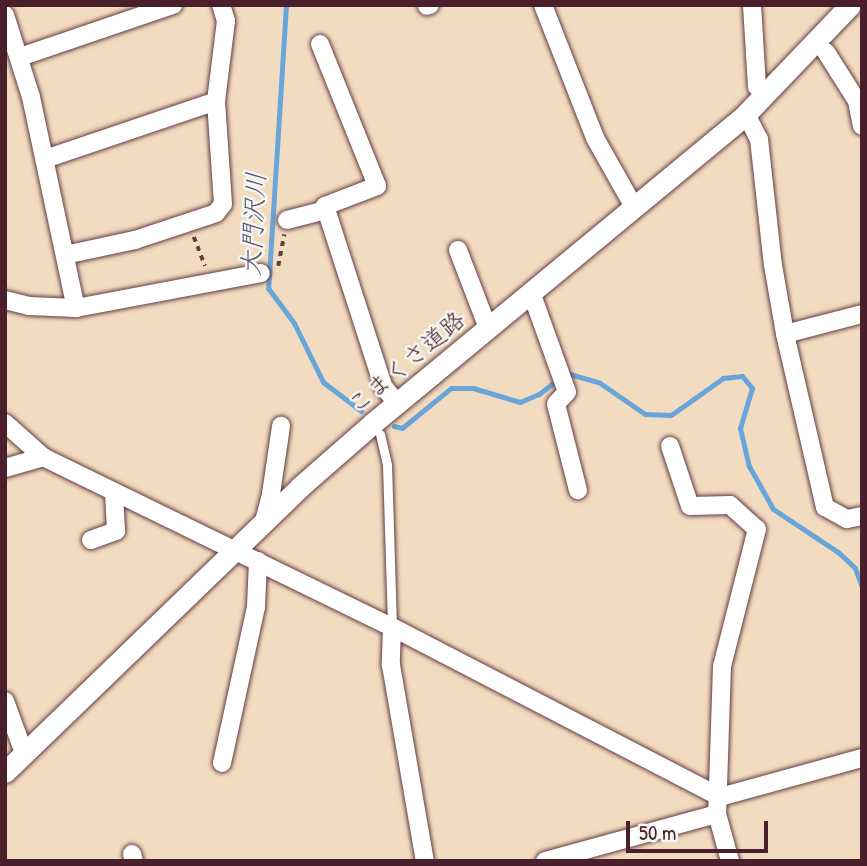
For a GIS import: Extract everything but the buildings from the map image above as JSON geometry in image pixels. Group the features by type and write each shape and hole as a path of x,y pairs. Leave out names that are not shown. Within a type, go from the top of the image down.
{"street":[{"path":"20,57 173,5"},
{"path":"65,255 135,240 216,213 223,204 216,101 226,21 221,5"},
{"path":"543,5 596,138 634,207"},
{"path":"752,5 757,87"},
{"name":"こまくさ道路","path":"5,772 264,521 397,403 746,114 850,5"},
{"path":"5,15 20,57 45,159 76,308"},
{"path":"320,44 377,186 325,206 383,386 397,403"},
{"path":"826,52 857,102 862,126"},
{"path":"45,159 216,101"},
{"path":"746,114 759,139 773,265 785,334 825,506 847,519 862,516"},
{"path":"287,220 326,210"},
{"path":"457,250 488,327"},
{"path":"5,300 29,306 76,308 261,272"},
{"path":"531,292 567,392 556,404 578,490"},
{"path":"785,334 862,314"},
{"path":"5,423 43,457 392,627 718,806"},
{"path":"264,521 281,426"},
{"path":"670,446 690,506 730,505 757,529 722,666 718,806 730,861"},
{"path":"5,468 43,457"},
{"path":"91,540 116,531 114,492"},
{"path":"222,763 256,607 258,561"},
{"path":"392,627 391,665 425,861"},
{"path":"5,701 24,753"},
{"path":"545,861 862,758"}],"lane":[{"path":"380,434 387,465 392,627"}],"path":[{"path":"261,272 276,274 287,220"},
{"path":"188,222 210,282"}],"waterway":[{"name":"大門沢川","path":"286,5 268,288 294,323 323,382 361,411"},
{"name":"大門沢川","path":"394,426 402,428 451,388 473,388 520,402 539,394 566,373 600,383 645,414 671,415 723,378 742,376 752,388 740,428 749,466 773,509 838,552 855,568 862,587"}]}
